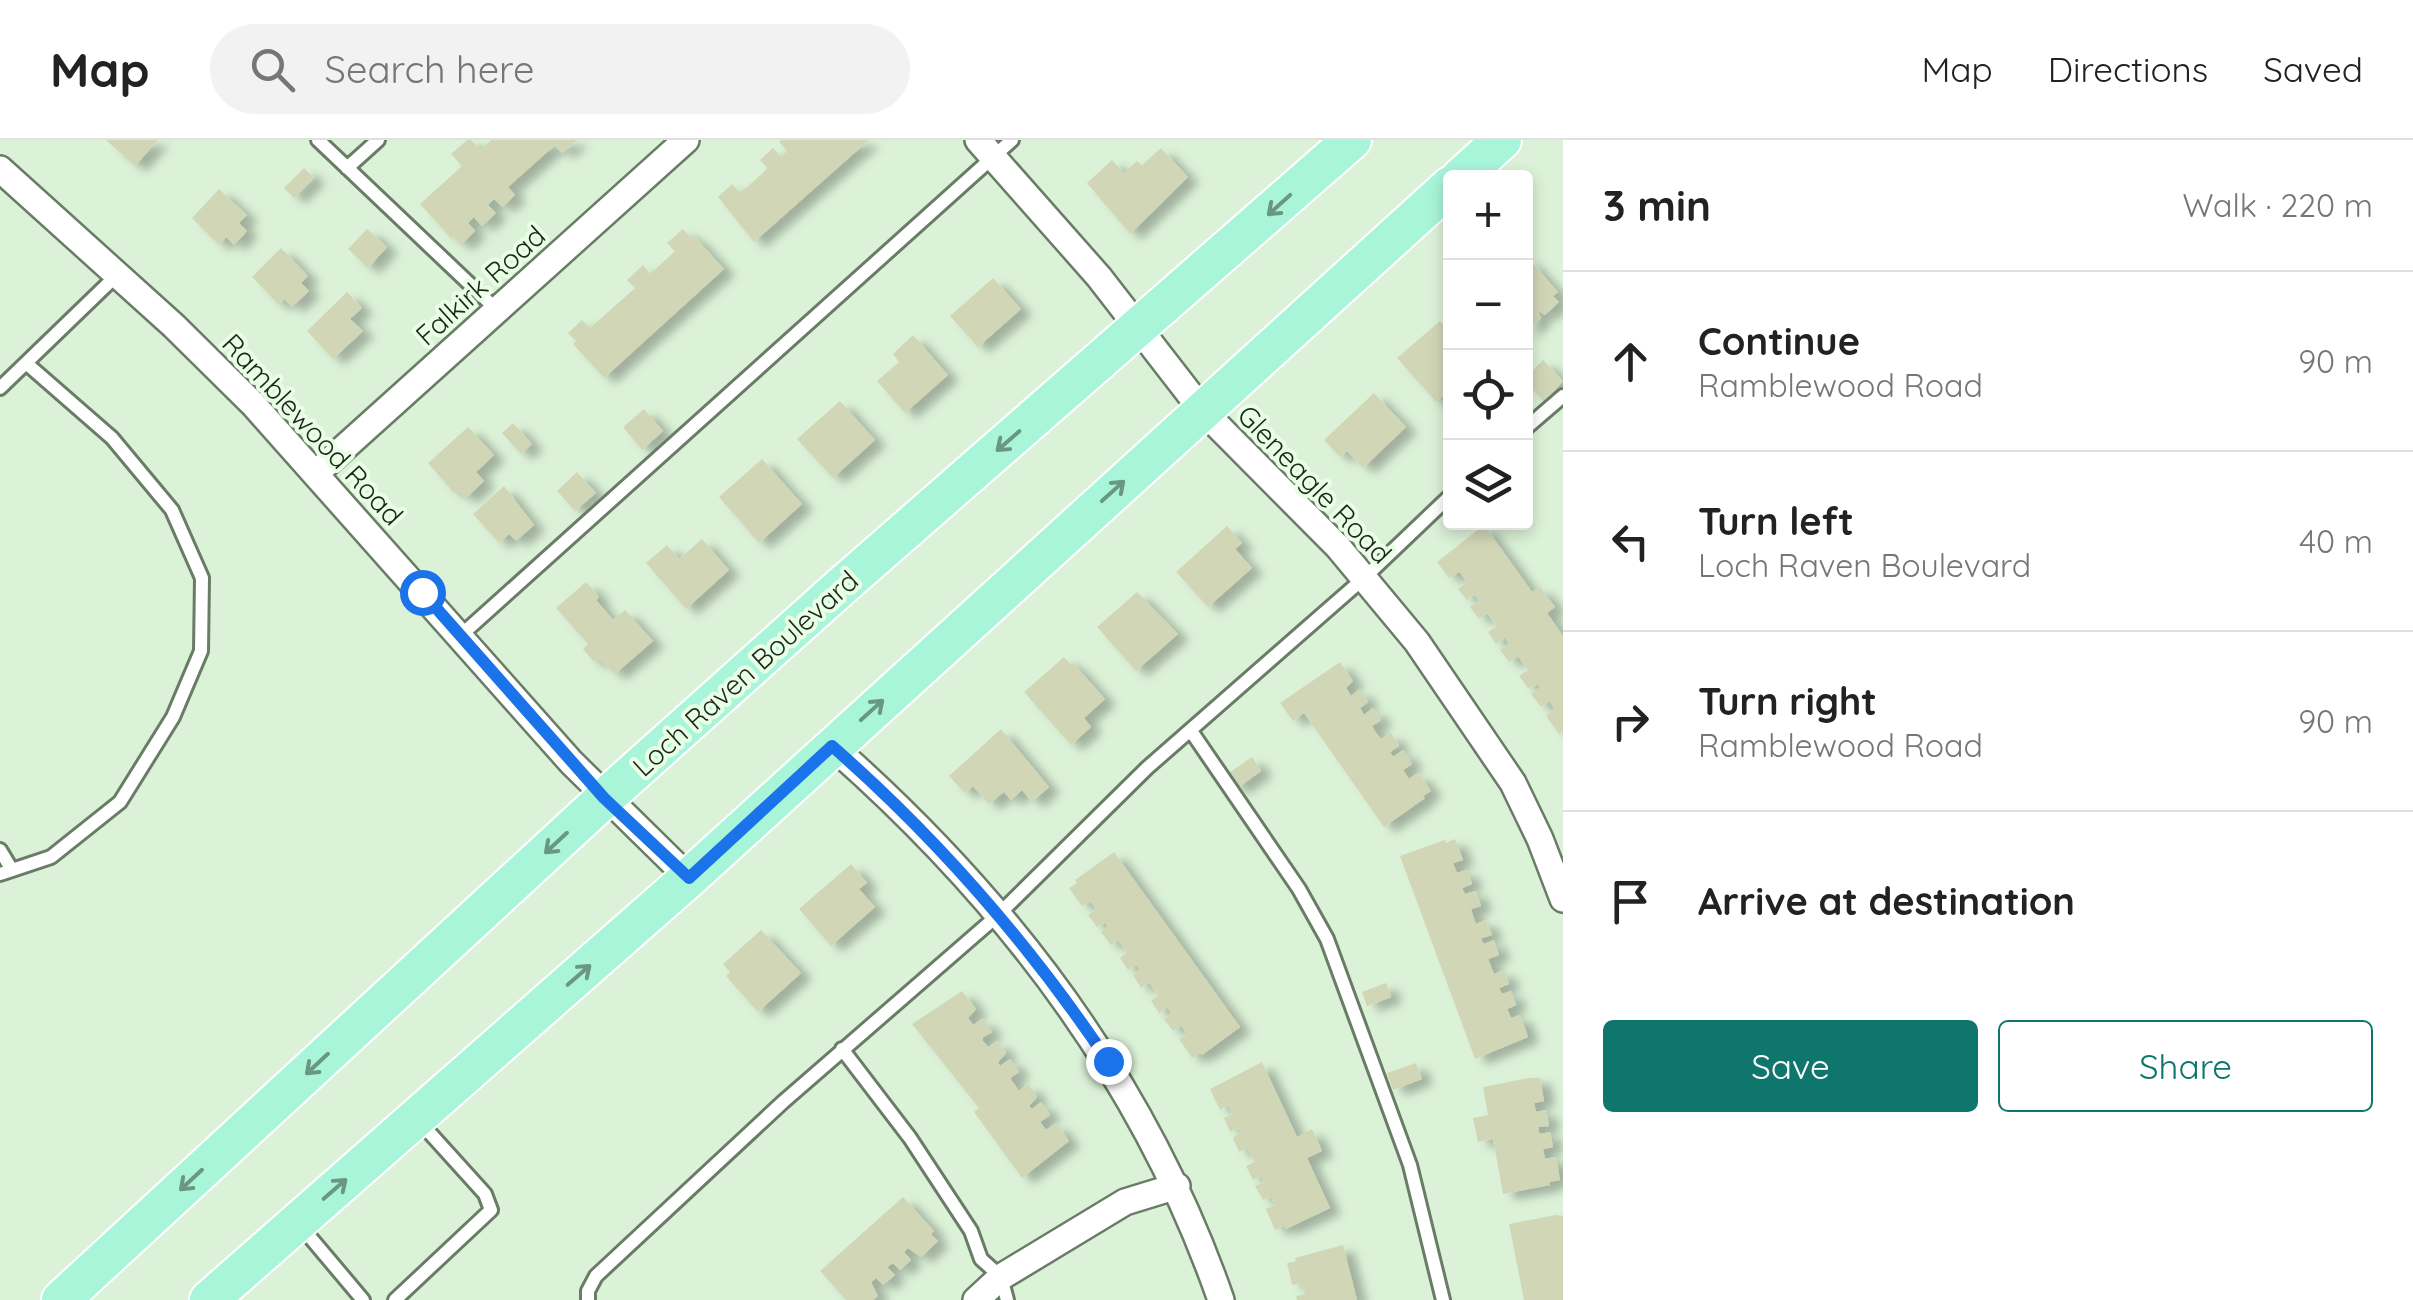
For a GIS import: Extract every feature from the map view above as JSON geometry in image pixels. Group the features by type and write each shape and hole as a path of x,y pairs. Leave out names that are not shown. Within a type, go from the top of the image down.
{"main road":[{"name":"Loch Raven Boulevard","path":"62,1300 604,798 1352,140"},
{"path":"1469,170 1502,140"},
{"path":"210,1300 689,878 1443,192"}],"street":[{"name":"Falkirk Road","path":"315,474 686,140"},
{"name":"Gleneagle Road","path":"994,146 1202,410 1279,485 1364,578 1426,654 1513,783 1563,899"},
{"name":"Ramblewood Road","path":"0,169 118,274 254,404 604,798 689,878"},
{"path":"832,746 923,831 1039,963 1092,1038 1140,1115 1177,1186 1221,1300"},
{"path":"976,1300 1004,1289 1125,1202 1177,1186"}],"lane":[{"path":"318,140 497,310"},
{"path":"348,168 378,140"},
{"path":"459,637 994,146"},
{"path":"0,388 118,274"},
{"path":"0,850 6,872 52,857 120,802 174,716 202,651 202,578 172,510 112,438 26,363"},
{"path":"1533,422 1563,396"},
{"path":"588,1300 596,1276 842,1049 997,916 1085,826 1443,503"},
{"path":"1191,731 1299,889 1327,938 1410,1165 1442,1300"},
{"path":"842,1049 910,1138 1004,1289"},
{"path":"394,1300 491,1210 485,1194 416,1118"},
{"path":"298,1222 363,1300"}],"building":[{"path":"106,140 158,140 135,166"},
{"path":"467,140 480,150 491,140 578,140 562,153 555,145 508,187 515,195 503,207 494,199 488,205 496,213 482,226 474,217 468,223 475,231 461,245 420,204 462,166 451,154"},
{"path":"869,140 754,242 718,197 732,184 740,193 764,172 767,168 760,160 773,148 781,157 787,151 779,142"},
{"path":"1161,148 1188,177 1130,234 1087,183 1112,160 1124,173 1137,161 1142,165"},
{"path":"304,168 314,178 294,198 284,188"},
{"path":"219,189 247,215 239,223 247,231 234,245 226,237 219,245 192,218"},
{"path":"367,229 387,247 368,268 348,249"},
{"path":"683,229 724,269 604,378 568,333 582,320 590,328 635,288 627,280 643,265 650,274 675,252 667,243"},
{"path":"281,248 308,276 301,283 309,291 292,307 284,299 279,305 252,277"},
{"path":"1533,264 1558,292 1553,296 1559,302 1545,315 1537,310 1541,318 1533,325"},
{"path":"993,278 1021,309 978,347 950,316"},
{"path":"347,292 362,308 350,319 363,331 333,359 307,331"},
{"path":"1440,321 1443,396 1436,402 1397,358"},
{"path":"913,335 948,375 905,413 877,381 899,362 893,354"},
{"path":"1543,360 1563,381 1544,402 1533,390 1533,370"},
{"path":"1374,393 1406,427 1363,468 1347,451 1340,457 1324,440"},
{"path":"840,401 875,440 833,478 797,439"},
{"path":"644,409 663,431 642,450 623,427"},
{"path":"513,423 532,444 521,454 502,433"},
{"path":"468,427 494,455 476,472 484,481 466,498 458,490 454,493 428,463"},
{"path":"762,459 802,504 759,543 719,497"},
{"path":"577,472 596,493 575,511 557,491"},
{"path":"504,486 534,525 516,541 509,534 499,543 473,514"},
{"path":"1227,526 1242,543 1235,549 1252,568 1208,607 1176,572"},
{"path":"1478,530 1488,530 1532,592 1540,587 1555,607 1547,613 1563,636 1563,731 1559,734 1546,716 1555,709 1553,706 1549,701 1541,707 1531,694 1540,688 1538,684 1528,688 1519,676 1528,670 1518,656 1509,662 1500,650 1509,644 1505,637 1496,644 1488,632 1497,626 1487,613 1479,619 1470,607 1479,601 1474,594 1467,600 1458,589 1467,582 1459,572 1449,578 1437,562"},
{"path":"702,539 729,570 686,609 646,563 667,545 679,559"},
{"path":"586,582 613,620 625,610 653,641 615,674 598,658 594,662 583,649 588,644 556,608"},
{"path":"1137,592 1178,634 1136,671 1097,627"},
{"path":"1064,657 1105,699 1084,718 1091,727 1071,745 1024,692"},
{"path":"1340,662 1353,681 1346,688 1351,696 1360,689 1368,702 1360,708 1364,715 1373,708 1381,720 1372,726 1376,733 1381,739 1391,733 1399,746 1390,752 1393,757 1403,750 1412,764 1403,770 1409,779 1418,773 1431,791 1384,827 1304,713 1293,721 1280,703"},
{"path":"1001,729 1049,787 1032,802 1022,790 1011,800 1004,792 989,804 973,786 965,793 949,776"},
{"path":"1252,757 1261,771 1236,789 1226,775"},
{"path":"1455,839 1463,860 1453,863 1454,866 1457,873 1467,870 1472,884 1462,888 1465,894 1476,891 1481,906 1471,909 1473,916 1476,924 1486,920 1492,935 1482,941 1484,944 1494,940 1499,955 1488,959 1494,974 1504,970 1509,984 1499,988 1502,994 1511,991 1516,1005 1507,1009 1511,1018 1520,1015 1528,1037 1475,1059 1400,856"},
{"path":"1114,852 1240,1027 1202,1055 1192,1058 1179,1039 1187,1034 1181,1025 1173,1031 1164,1019 1172,1014 1167,1007 1159,1013 1151,1001 1158,995 1149,982 1141,988 1133,975 1140,970 1136,964 1128,970 1120,958 1127,952 1118,940 1111,945 1101,932 1108,927 1105,922 1097,927 1088,915 1096,909 1091,902 1082,906 1069,888"},
{"path":"851,864 867,883 859,889 875,907 831,946 799,909"},
{"path":"761,930 801,973 758,1012 726,976 730,972 723,964"},
{"path":"1386,983 1391,997 1367,1006 1362,992"},
{"path":"962,991 976,1009 968,1018 973,1025 982,1019 992,1032 983,1041 988,1047 997,1041 1006,1053 998,1062 1000,1066 1010,1059 1019,1072 1010,1078 1019,1091 1028,1084 1037,1097 1029,1106 1032,1109 1041,1102 1050,1115 1040,1122 1046,1130 1056,1123 1069,1141 1022,1178 974,1112 979,1108 912,1024"},
{"path":"1262,1062 1297,1137 1312,1129 1322,1151 1307,1158 1330,1208 1286,1229 1284,1225 1275,1230 1266,1209 1275,1205 1271,1196 1263,1200 1255,1186 1264,1182 1262,1176 1253,1180 1246,1166 1255,1162 1248,1148 1239,1152 1233,1138 1241,1131 1239,1128 1230,1132 1224,1118 1232,1114 1230,1108 1228,1105 1220,1110 1210,1089"},
{"path":"1416,1063 1422,1079 1393,1090 1387,1073"},
{"path":"1540,1078 1544,1101 1534,1103 1536,1112 1546,1110 1549,1126 1539,1127 1539,1132 1550,1132 1553,1147 1543,1149 1545,1159 1556,1157 1560,1180 1503,1194 1493,1139 1478,1142 1473,1118 1488,1115 1483,1087"},
{"path":"903,1197 934,1231 931,1234 938,1241 921,1257 908,1248 904,1252 911,1260 900,1270 893,1263 887,1267 895,1275 883,1285 876,1278 871,1282 878,1296 873,1300 846,1300 820,1271"},
{"path":"1563,1216 1563,1300 1524,1300 1509,1224"},
{"path":"1343,1245 1357,1300 1297,1300 1296,1296 1305,1294 1302,1283 1292,1285 1287,1263"}],"route":[{"path":"422,592 604,798 689,878 832,746 923,831 1039,963 1108,1061"}]}
